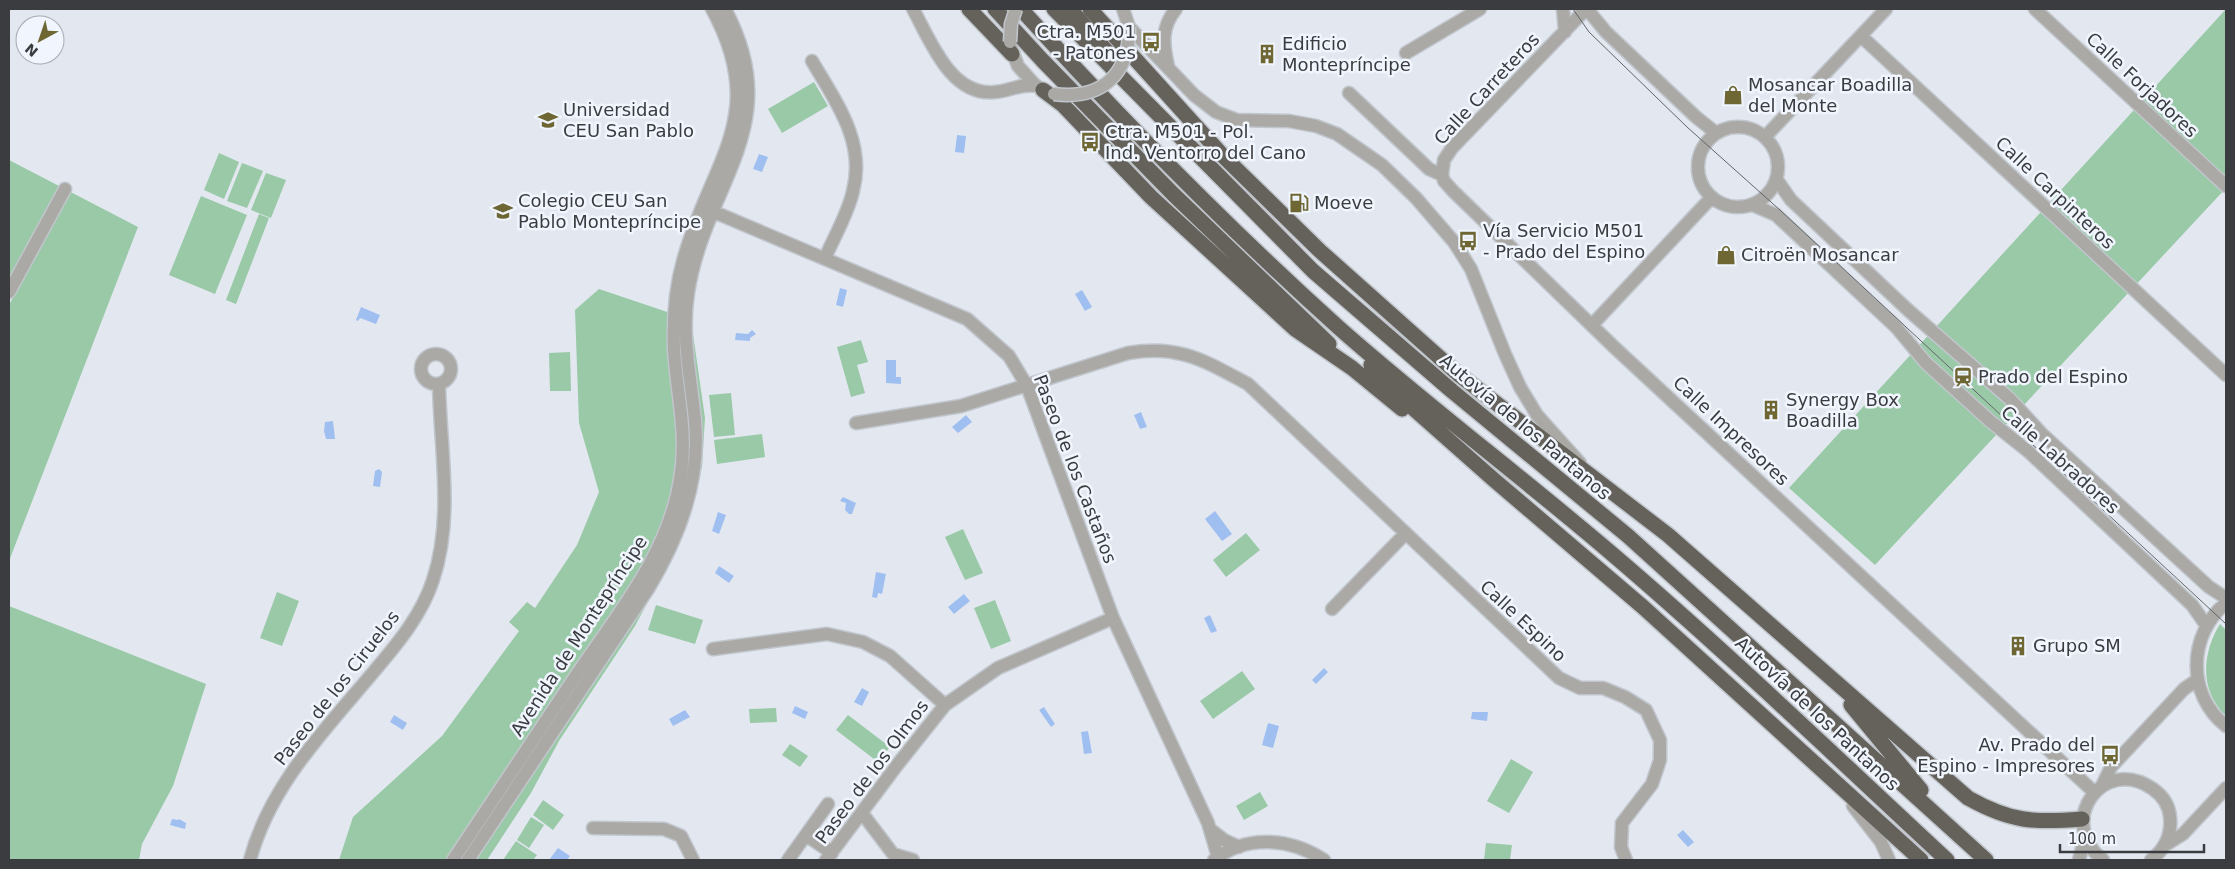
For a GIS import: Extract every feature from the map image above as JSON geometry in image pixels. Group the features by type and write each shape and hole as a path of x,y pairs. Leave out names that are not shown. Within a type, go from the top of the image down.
{"highway":[{"path":"970,9 1013,54"},
{"path":"995,9 1173,194 1352,368 1451,449 1493,479"},
{"name":"Autovía de los Pantanos","path":"1021,9 1192,187 1339,327 1611,553 1735,664 1947,860"},
{"name":"Autovía de los Pantanos","path":"1054,9 1143,101 1313,270 1452,391 1628,536 1986,860"},
{"path":"1070,9 1133,83 1143,101"},
{"path":"1090,9 1223,156 1320,252 1458,374 1668,535 1968,798 1991,811 2016,819 2036,822 2082,819"},
{"path":"1044,90 1063,105 1151,197 1295,329 1352,368"},
{"path":"1339,327 1361,355 1406,402 1643,607 1828,778 1921,860"},
{"path":"1784,636 1847,700 1938,809 1953,830"}],"street":[{"name":"Avenida de Montepríncipe","path":"468,860 668,556 691,486 695,456 695,423 686,349 688,295 708,210 736,113 736,75 732,55 726,36 712,9"},
{"name":"Avenida de Montepríncipe","path":"453,860 639,582 668,526 680,482 684,454 684,426 674,351 677,293 682,263 733,164 749,112 748,75 743,50 736,30 725,9"},
{"path":"913,9 954,76 966,86 979,92 995,92 1027,84 1070,96 1087,93 1103,86 1116,75 1125,61 1129,44 1127,15"},
{"path":"1008,89 1013,54 1010,24 1016,9"},
{"path":"1169,69 1163,46 1164,27 1176,9"},
{"path":"1406,53 1480,9"},
{"path":"1563,9 1565,32"},
{"path":"1586,9 1606,32 1696,117 1716,133"},
{"name":"Calle Carreteros","path":"1442,175 1444,160 1452,148 1586,9"},
{"path":"1765,137 1886,9"},
{"name":"Calle Forjadores","path":"2035,9 2226,186"},
{"path":"1127,15 1169,69 1194,95 1216,112 1237,120 1289,122 1316,126 1337,134 1382,165 1432,215 1454,242 1470,269 1520,387 1537,415 1588,473"},
{"name":"Calle Carpinteros","path":"1861,36 2226,375"},
{"path":"1013,54 1044,90"},
{"path":"812,61 842,112 857,151 854,191 825,258"},
{"name":"Calle Impresores","path":"1349,93 1429,169 1442,175 1444,181 1453,191 1592,326 2098,789"},
{"path":"1732,127 1750,128 1765,137 1774,149 1779,164 1777,180 1769,193 1753,205 1738,208 1724,205 1711,198 1702,186 1697,172 1698,157 1704,144 1716,133 1732,127"},
{"name":"Calle Labradores","path":"1777,180 1791,200 1908,310 2010,399 2042,434 2209,587 2226,598"},
{"path":"9,292 65,189"},
{"path":"1592,326 1711,198"},
{"name":"Calle Labradores","path":"1753,205 1776,215 1896,327 1926,362 1990,421 2029,452 2192,605 2206,625"},
{"name":"Paseo de los Castaños","path":"708,210 967,319 1009,356 1027,386 1113,618 1211,830 1216,859"},
{"name":"Calle Espino","path":"856,423 961,406 1128,353 1149,350 1194,356 1248,384 1558,678 1580,688 1603,688 1625,697 1646,710 1660,740 1660,760 1652,784 1622,823 1620,847 1626,860"},
{"name":"Paseo de los Ciruelos","path":"250,860 265,818 297,764 411,624 432,582 439,561 445,523 439,384"},
{"path":"1332,609 1406,533"},
{"path":"2226,603 2206,625 2197,652 2197,680 2207,704 2226,726"},
{"name":"Paseo de los Olmos","path":"829,856 945,705 998,668 1113,618"},
{"name":"Paseo de los Olmos","path":"713,649 827,634 863,642 890,656 945,705"},
{"path":"2103,860 2093,852 2085,837 2082,819 2086,804 2112,767 2184,689 2197,680"},
{"path":"1828,778 1863,816 1889,860"},
{"path":"2098,789 2124,778 2142,781 2161,794 2169,809 2171,827 2161,855"},
{"path":"2161,855 2226,788"},
{"path":"788,860 828,804"},
{"path":"862,813 893,854 913,860"},
{"path":"593,828 664,829 681,836 693,860"},
{"path":"1211,830 1224,840 1239,847"},
{"path":"806,835 829,856"},
{"path":"2079,860 2085,837"},
{"path":"1216,859 1239,847 1271,841 1290,843 1324,860"}],"green space":[{"path":"2226,9 2226,188 1875,565 1789,488"},
{"path":"814,82 828,106 782,133 768,109"},
{"path":"219,153 239,162 224,199 204,190"},
{"path":"9,160 138,227 9,561 9,305 17,290 9,285"},
{"path":"242,163 263,171 247,208 227,201"},
{"path":"266,173 286,180 271,218 251,210"},
{"path":"201,196 247,215 215,294 169,275"},
{"path":"259,214 269,218 236,304 226,300"},
{"path":"599,289 691,320 705,418 702,467 681,539 635,626 559,741 531,793 487,860 339,860 353,817 442,736 519,631 509,622 527,602 535,608 577,545 599,492 579,423 575,310"},
{"path":"861,340 868,362 857,365 865,393 851,397 837,347"},
{"path":"570,352 571,391 550,391 549,353"},
{"path":"731,393 735,435 714,437 709,395"},
{"path":"762,434 765,457 717,464 714,440"},
{"path":"963,529 983,573 965,580 945,537"},
{"path":"1246,533 1260,550 1226,577 1213,560"},
{"path":"277,592 299,601 282,646 260,638"},
{"path":"995,600 1011,641 991,649 974,608"},
{"path":"656,605 703,620 695,644 648,630"},
{"path":"9,606 206,684 173,786 142,844 139,860 9,860"},
{"path":"2220,624 2226,630 2226,716 2217,706 2211,695 2207,684 2206,671 2210,647"},
{"path":"1242,671 1255,689 1213,719 1200,701"},
{"path":"776,708 777,722 750,723 749,709"},
{"path":"848,715 890,747 878,762 836,730"},
{"path":"790,744 808,756 800,767 782,755"},
{"path":"1511,759 1533,772 1509,813 1487,801"},
{"path":"1260,792 1268,806 1244,820 1236,806"},
{"path":"543,800 564,815 553,830 533,815"},
{"path":"531,817 544,825 529,848 517,840"},
{"path":"516,841 537,855 533,860 503,860"},
{"path":"1486,843 1512,845 1510,860 1484,860"}],"water":[{"path":"957,135 966,136 964,153 955,152"},
{"path":"759,154 768,157 762,172 753,169"},
{"path":"840,288 847,290 843,307 836,305"},
{"path":"1082,290 1092,307 1085,311 1075,294"},
{"path":"361,307 380,315 376,324 360,318 358,321 356,320"},
{"path":"752,330 756,334 750,338 750,341 735,340 736,333 748,334"},
{"path":"886,360 896,360 896,377 901,377 901,384 886,383"},
{"path":"1141,412 1147,427 1140,429 1134,415"},
{"path":"966,415 972,422 958,433 952,427"},
{"path":"333,421 335,439 326,439 324,431 325,422"},
{"path":"379,469 382,472 380,487 373,486 375,471"},
{"path":"843,497 856,503 852,514 845,510 846,503 840,501"},
{"path":"1215,511 1232,534 1222,541 1205,519"},
{"path":"718,512 726,515 719,534 712,531"},
{"path":"719,566 734,576 729,583 715,573"},
{"path":"876,572 886,574 882,594 878,593 877,598 872,597"},
{"path":"964,594 970,601 954,614 948,607"},
{"path":"1210,615 1217,631 1211,633 1204,618"},
{"path":"1324,668 1328,672 1316,684 1312,680"},
{"path":"862,688 869,692 862,706 854,702"},
{"path":"795,706 808,712 805,719 792,713"},
{"path":"1044,707 1055,724 1051,727 1039,710"},
{"path":"685,710 690,717 673,726 669,719"},
{"path":"1472,712 1488,712 1487,721 1471,719"},
{"path":"394,715 407,723 403,730 390,722"},
{"path":"1268,723 1279,726 1273,748 1262,745"},
{"path":"1088,731 1092,753 1084,754 1081,732"},
{"path":"172,819 179,819 186,823 185,829 170,825"},
{"path":"1683,830 1694,842 1688,847 1677,835"},
{"path":"558,848 570,856 567,860 549,860"}],"tram line":[{"path":"1573,9 1589,32 1687,127 1781,211 2226,624"}],"place":[{"name":"Ctra. M501 - Patones","path":"1151,42"},
{"name":"Edificio Montepríncipe","path":"1267,54"},
{"name":"Mosancar Boadilla del Monte","path":"1733,95"},
{"name":"Universidad CEU San Pablo","path":"548,120"},
{"name":"Ctra. M501 - Pol. Ind. Ventorro del Cano","path":"1090,142"},
{"name":"Moeve","path":"1299,203"},
{"name":"Colegio CEU San Pablo Montepríncipe","path":"503,211"},
{"name":"Vía Servicio M501 - Prado del Espino","path":"1468,241"},
{"name":"Citroën Mosancar","path":"1726,255"},
{"name":"Prado del Espino","path":"1963,377"},
{"name":"Synergy Box Boadilla","path":"1771,410"},
{"name":"Grupo SM","path":"2018,646"},
{"name":"Av. Prado del Espino - Impresores","path":"2110,755"}]}
